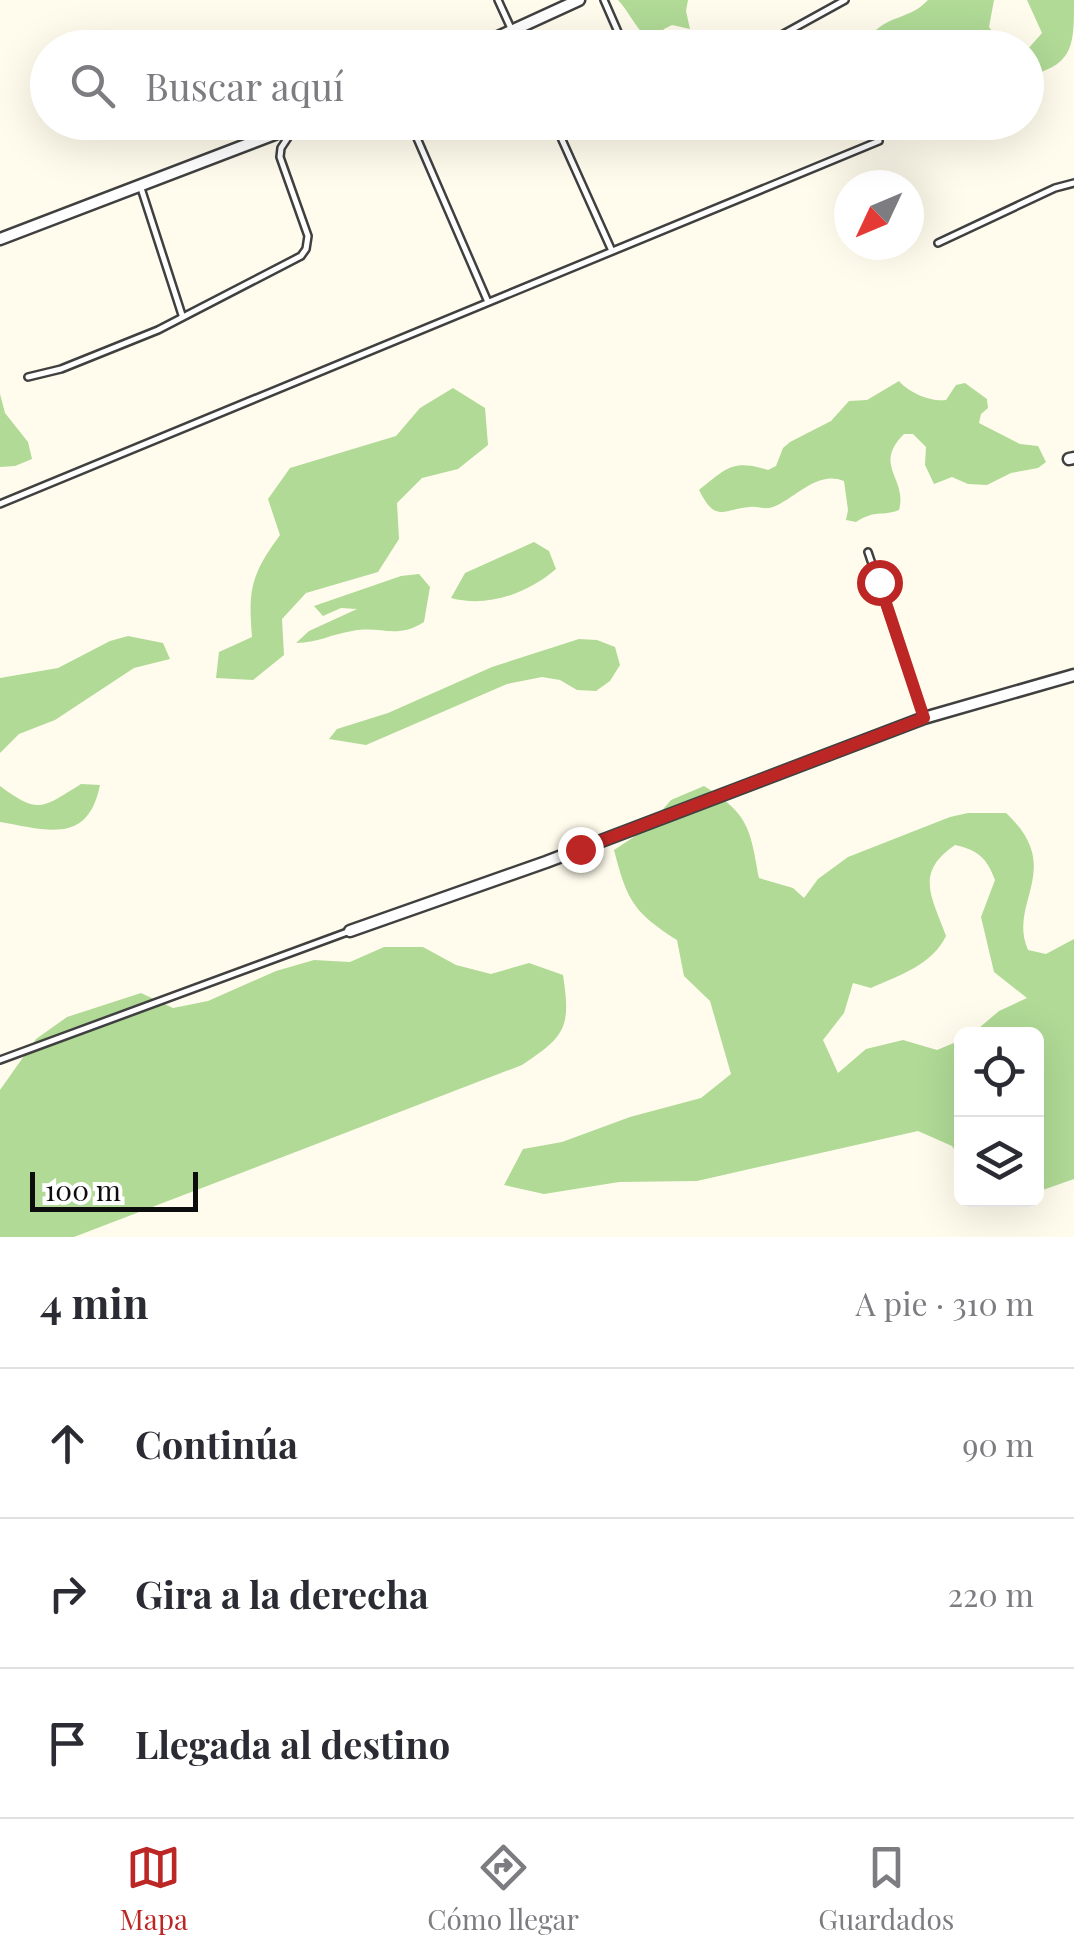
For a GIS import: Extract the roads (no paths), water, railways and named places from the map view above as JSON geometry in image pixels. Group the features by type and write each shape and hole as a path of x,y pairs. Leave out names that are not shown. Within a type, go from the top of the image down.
{"street":[{"path":"514,30 579,0"},
{"path":"0,238 260,140"},
{"path":"350,931 546,862 924,718 1074,674"}],"lane":[{"path":"498,0 512,30"},
{"path":"604,0 617,30"},
{"path":"791,30 845,0"},
{"path":"28,377 116,348 297,259 306,249 308,236 280,164 286,140"},
{"path":"418,140 488,302"},
{"path":"562,140 612,251"},
{"path":"0,504 879,141"},
{"path":"938,243 1074,182"},
{"path":"140,184 182,315"},
{"path":"868,552 924,718"},
{"path":"0,1060 350,931"}]}
